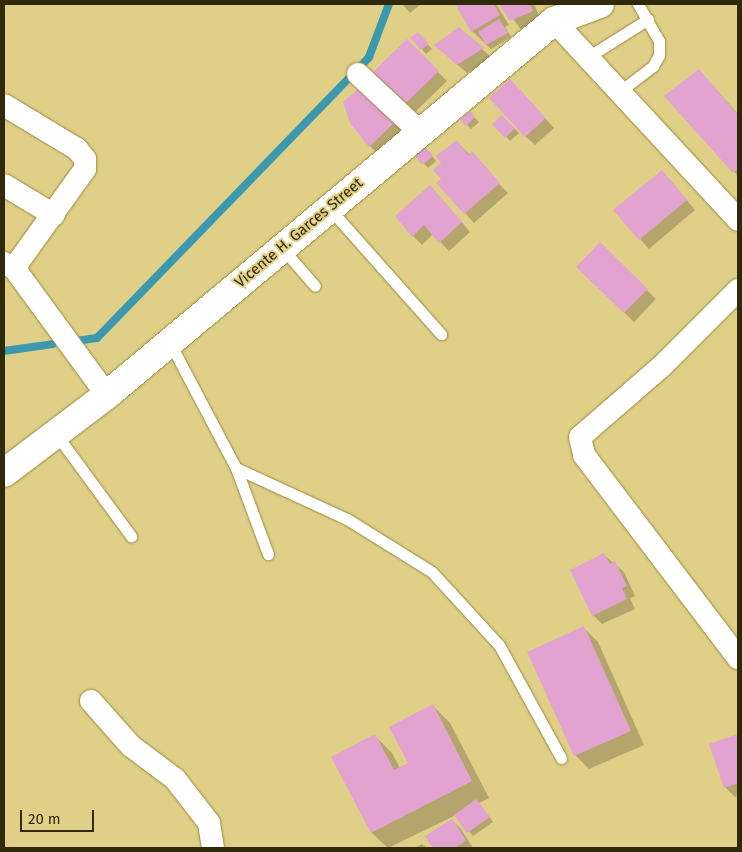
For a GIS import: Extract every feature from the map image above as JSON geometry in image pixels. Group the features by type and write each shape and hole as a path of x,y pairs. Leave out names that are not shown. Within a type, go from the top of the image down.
{"street":[{"name":"Vicente H. Garces Street","path":"4,473 107,395 554,21 600,4"},
{"path":"554,21 738,220"},
{"path":"358,74 420,132"},
{"path":"4,105 77,148 84,159 84,169 54,215 9,265 107,395"},
{"path":"4,185 54,215"},
{"path":"738,290 662,366 580,437 584,455 738,658"},
{"path":"91,701 131,746 175,779 208,823 213,848"}],"lane":[{"path":"619,92 653,66 659,55 659,41 638,4"},
{"path":"588,57 648,19"},
{"path":"329,208 441,334"},
{"path":"282,248 315,286"},
{"path":"170,341 236,468 268,554"},
{"path":"56,434 131,536"},
{"path":"236,468 347,519 432,572 499,645 561,758"}],"building":[{"path":"455,4 494,4 500,15 471,32"},
{"path":"499,4 530,4 533,11 510,21"},
{"path":"499,19 508,33 486,45 478,32"},
{"path":"459,27 484,48 457,65 434,45"},
{"path":"418,32 429,44 421,50 410,38"},
{"path":"407,39 439,71 405,104 367,78"},
{"path":"699,69 738,115 738,169 733,173 664,96"},
{"path":"510,79 546,118 525,137 489,98"},
{"path":"364,84 397,120 369,147 350,123 343,102"},
{"path":"470,111 475,117 466,126 460,120"},
{"path":"502,115 515,128 505,138 492,124"},
{"path":"457,140 468,155 472,151 500,183 464,214 436,183 441,179 433,170 441,163 436,156"},
{"path":"423,144 433,156 422,165 412,152"},
{"path":"662,170 687,200 639,240 613,210"},
{"path":"430,185 462,222 439,243 424,225 412,237 395,216"},
{"path":"600,242 648,289 624,313 576,267"},
{"path":"604,553 610,564 615,561 627,586 622,588 627,599 592,616 570,570"},
{"path":"584,626 631,731 574,756 527,652"},
{"path":"433,704 472,781 371,833 331,757 375,734 394,770 408,763 389,727"},
{"path":"738,734 738,783 724,788 709,744"},
{"path":"476,799 490,817 467,833 454,815"},
{"path":"452,819 466,840 455,848 433,848 425,836"}],"waterway":[{"path":"76,341 97,338 369,57 389,4"},
{"path":"4,351 53,344"}]}
